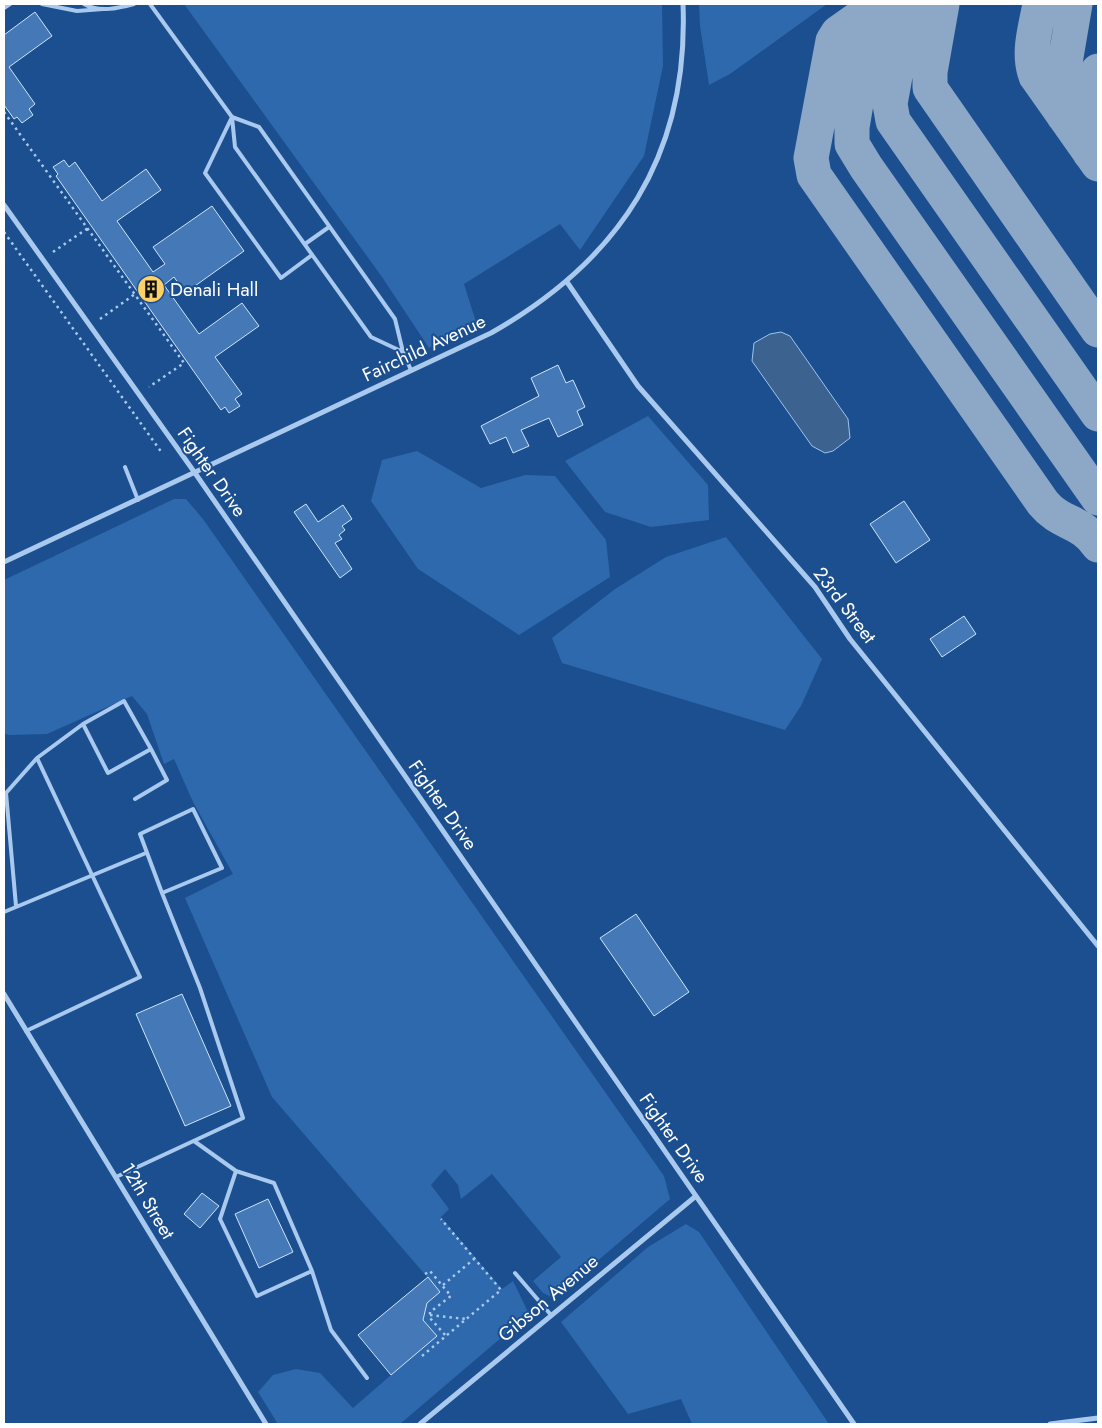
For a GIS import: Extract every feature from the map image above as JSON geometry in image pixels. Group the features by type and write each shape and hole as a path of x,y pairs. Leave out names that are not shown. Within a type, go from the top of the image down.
{"street":[{"name":"Fairchild Avenue","path":"4,562 491,333 539,304 567,282 614,232 630,210 647,181 663,144 674,109 681,67 683,4"},
{"name":"Fighter Drive","path":"4,205 195,473 854,1424"},
{"name":"23rd Street","path":"567,282 638,386 815,587 850,639 1098,946"},
{"name":"12th Street","path":"4,994 266,1424"},
{"name":"Gibson Avenue","path":"420,1424 696,1196"},
{"path":"1050,1424 1098,1418"}],"lane":[{"path":"4,8 10,4"},
{"path":"42,4 77,11 117,8 134,4"},
{"path":"84,4 102,9"},
{"path":"150,4 232,117 235,146 371,337 403,352"},
{"path":"232,117 258,127 395,318 403,352 411,370"},
{"path":"232,117 206,172 281,278 312,255"},
{"path":"305,244 329,227"},
{"path":"124,468 138,500"},
{"path":"16,906 6,793 37,758 83,724 124,701 167,780 135,799"},
{"path":"83,724 108,773 151,749"},
{"path":"26,1031 140,977 37,758"},
{"path":"116,1177 243,1118 200,988 162,893 146,853 140,834 193,809 222,868 162,893"},
{"path":"4,912 146,853"},
{"path":"194,1141 236,1171 274,1183 312,1271 331,1330 367,1378"},
{"path":"236,1171 220,1219 258,1296 312,1271"},
{"path":"515,1274 551,1316"}],"path":[{"path":"4,112 184,363 149,387"},
{"path":"53,252 88,228"},
{"path":"4,232 162,453"},
{"path":"100,319 136,294"},
{"path":"422,1356 501,1290 440,1218"},
{"path":"443,1286 475,1259"},
{"path":"425,1274 430,1271 451,1296 430,1312 430,1315"},
{"path":"430,1315 466,1319"},
{"path":"430,1315 446,1336"}],"shaded area":[{"path":"184,4 662,4 663,66 644,156 580,250 560,224 464,284 476,322 429,348 382,277"},
{"path":"699,4 827,4 730,74 709,85 700,26"},
{"path":"781,332 790,336 848,419 850,438 833,451 825,453 812,446 752,361 754,343 770,334"},
{"path":"648,416 708,485 709,520 651,527 605,512 565,461"},
{"path":"417,451 481,488 525,475 555,476 606,540 610,577 519,635 418,569 371,501 382,460"},
{"path":"174,499 186,499 203,519 664,1176 670,1199 554,1298 543,1293 533,1281 561,1257 492,1174 461,1199 458,1185 445,1169 431,1185 449,1209 441,1217 502,1289 513,1281 529,1314 400,1424 278,1424 258,1392 273,1375 296,1369 320,1373 353,1408 391,1375 423,1320 427,1303 440,1292 272,1097 185,898 233,874 193,802 174,759 164,764 147,714 132,696 47,734 8,735 4,733 4,580"},
{"path":"726,537 822,659 801,706 785,730 562,663 552,638 615,589 666,557"},
{"path":"686,1224 699,1232 829,1424 692,1424 681,1399 628,1414 561,1322 648,1247"}],"building":[{"path":"35,12 52,36 9,67 35,104 29,109 33,115 22,123 17,117 14,119 4,105 4,35"},
{"name":"Denali Hall","path":"64,160 69,167 75,162 102,201 146,169 161,190 117,221 153,272 165,264 153,247 212,206 244,251 185,293 174,277 164,285 199,334 242,303 259,326 215,357 242,394 235,399 240,406 229,413 225,407 221,410 56,176 58,174 53,167"},
{"path":"558,365 566,383 573,380 585,407 577,411 583,425 558,437 549,418 521,430 529,446 513,453 506,437 490,444 481,426 539,396 531,378"},
{"path":"904,501 930,540 896,563 870,524"},
{"path":"306,504 318,522 343,505 352,519 342,526 345,530 339,535 342,539 335,543 352,569 340,578 294,512"},
{"path":"964,616 976,634 942,657 930,639"},
{"path":"636,914 689,992 654,1016 600,938"},
{"path":"182,994 231,1106 185,1126 136,1014"},
{"path":"202,1193 219,1206 200,1228 184,1214"},
{"path":"268,1199 293,1252 259,1268 235,1214"},
{"path":"428,1277 440,1292 427,1303 423,1320 437,1336 391,1375 358,1335"}],"taxiway":[{"path":"879,4 838,33 833,41 811,158 814,175 1043,503 1057,515 1085,531 1098,545"},
{"path":"879,4 870,21 852,127 852,144 866,167 1098,498"},
{"path":"908,4 890,104 893,121 1098,414"},
{"path":"942,4 930,72 930,88 1098,330"},
{"path":"1040,4 1032,49 1033,67 1036,76 1098,164"},
{"path":"1064,116 1059,102 1075,4"},
{"path":"1090,153 1087,132 1098,71"}],"place":[{"name":"Denali Hall","path":"151,289"}]}
